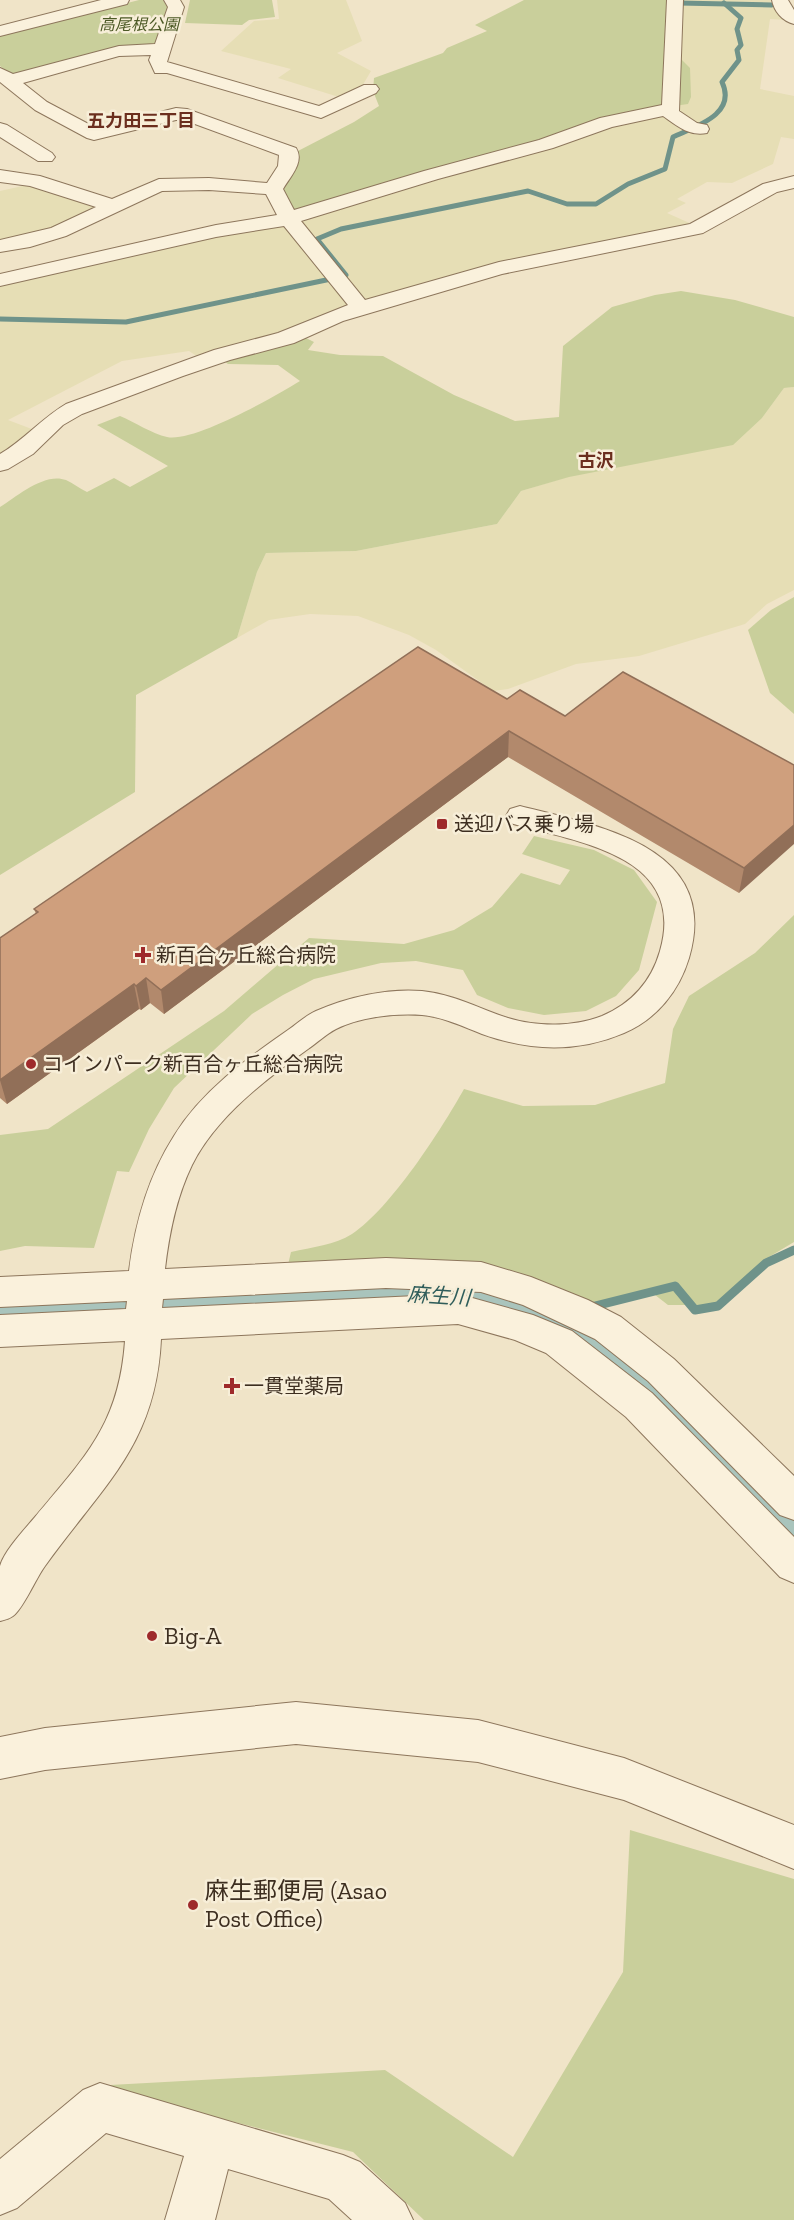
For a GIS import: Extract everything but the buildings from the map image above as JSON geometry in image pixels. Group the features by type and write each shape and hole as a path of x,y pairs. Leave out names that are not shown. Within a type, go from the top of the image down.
{"street":[{"path":"0,31 121,0"},
{"path":"172,0 176,7 161,57 176,114"},
{"path":"0,280 216,231 288,218 431,175 546,144 607,122 671,109 675,0"},
{"path":"780,0 782,8 794,19"},
{"path":"4,77 119,51 161,57 321,112 370,88"},
{"path":"4,77 41,106 94,135 176,114 187,115 289,152 288,166 273,189"},
{"path":"41,106 8,119 45,157"},
{"path":"666,110 696,128"},
{"path":"0,176 33,180 113,206"},
{"path":"0,464 25,449 55,420 74,409 204,361 293,336 336,316 408,293 530,260 696,229 770,188 794,182"},
{"path":"0,246 40,238 80,225 113,206 159,185 209,184 273,189"},
{"path":"273,189 288,218 361,308"},
{"path":"0,1602 34,1549 82,1490 110,1450 131,1411 140,1370 145,1305 156,1219 165,1182 196,1130 240,1085 327,1019 380,1004 422,1003 453,1009 511,1031 540,1036 569,1036 597,1030 624,1020 649,1001 664,983 674,957 680,921 674,894 656,869 628,849 600,838 520,816"},
{"path":"0,1331 145,1305 386,1273 481,1277 531,1292 576,1311 608,1328 661,1370 794,1502"},
{"path":"0,1292 145,1305 458,1309 520,1326 559,1342 639,1405 794,1564"},
{"path":"0,1758 45,1749 296,1723 478,1741 624,1779 794,1847"},
{"path":"0,2192 100,2107 343,2179 388,2220"},
{"path":"190,2220 212,2140"}],"shaded area":[{"path":"277,0 346,0 362,41 337,53 371,71 361,88 342,98 278,78 291,69 221,51 254,21 279,19"},
{"path":"685,0 771,0 770,4 786,20 770,19 760,89 794,96 794,139 781,137 773,164 732,183 707,182 677,199 686,203 667,213 694,225 582,249 201,359 189,351 122,361 8,420 37,431 0,459 0,283 161,246 280,224 677,55 679,17"},
{"path":"36,183 101,207 96,215 0,244 0,191"},
{"path":"794,387 794,590 767,604 745,624 639,656 576,664 508,689 493,691 436,650 409,635 358,616 310,614 269,620 237,638 257,572 266,553 356,551 497,524 521,491 762,418 784,388"}],"green space":[{"name":"高尾根公園","path":"139,0 163,0 168,8 156,44 17,75 10,74 0,66 0,36"},
{"path":"190,0 272,0 275,17 249,20 242,25 185,23"},
{"path":"524,0 685,0 679,17 677,55 690,68 691,97 688,104 667,107 295,220 283,188 299,162 296,152 354,122 379,106 373,91 374,78 443,53 447,48 487,31 475,25"},
{"path":"681,291 735,300 794,317 794,387 784,388 762,418 733,445 569,477 521,491 497,524 356,551 266,553 257,572 237,638 136,695 135,792 0,875 0,507 32,486 49,479 66,480 87,492 114,478 130,487 168,466 97,425 120,416 167,437 179,437 214,426 300,381 278,365 228,364 221,359 302,336 314,342 308,350 340,355 383,356 454,395 515,421 559,417 563,346 612,307 655,295"},
{"path":"794,597 794,714 770,693 748,630 771,610"},
{"path":"534,836 594,850 634,870 657,902 639,970 616,996 586,1011 544,1015 508,1008 477,995 463,970 416,961 381,963 314,979 252,1014 174,1088 149,1129 129,1172 117,1171 94,1248 25,1246 0,1251 0,1135 48,1129 224,1011 309,938 404,944 454,930 492,907 521,873 560,885 570,870 522,854"},
{"path":"794,915 794,1242 769,1257 719,1305 668,1305 650,1291 593,1303 287,1269 291,1252 345,1238 367,1222 383,1206 429,1146 464,1089 523,1106 595,1105 665,1083 673,1029 689,996 755,953"},
{"path":"630,1830 794,1879 794,2220 424,2220 353,2152 92,2086 385,2070 513,2157 623,1972"}],"waterway":[{"path":"679,3 725,4"},
{"path":"340,277 346,275 317,239 341,229 528,191 567,204 596,204 628,184 665,169 673,137 703,123 719,111 724,103 725,93 722,82 739,60 737,50 741,45 737,29 741,18 725,4"},
{"path":"725,4 772,5"},
{"path":"0,319 126,322 331,279"},
{"path":"591,1307 675,1286 695,1310 718,1306 766,1263 794,1250"},
{"name":"麻生川","path":"0,1310 386,1292 490,1300 527,1308 568,1327 607,1351 794,1532"}],"place":[{"name":"送迎バス乗り場","path":"442,824"},
{"name":"新百合ヶ丘総合病院","path":"143,955"},
{"name":"コインパーク新百合ヶ丘総合病院","path":"31,1064"},
{"name":"一貫堂薬局","path":"232,1386"},
{"name":"Big-A","path":"152,1636"},
{"name":"麻生郵便局 (Asao Post Office)","path":"193,1905"}],"district":[{"name":"五力田三丁目","path":"141,121"},
{"name":"古沢","path":"596,461"}]}
